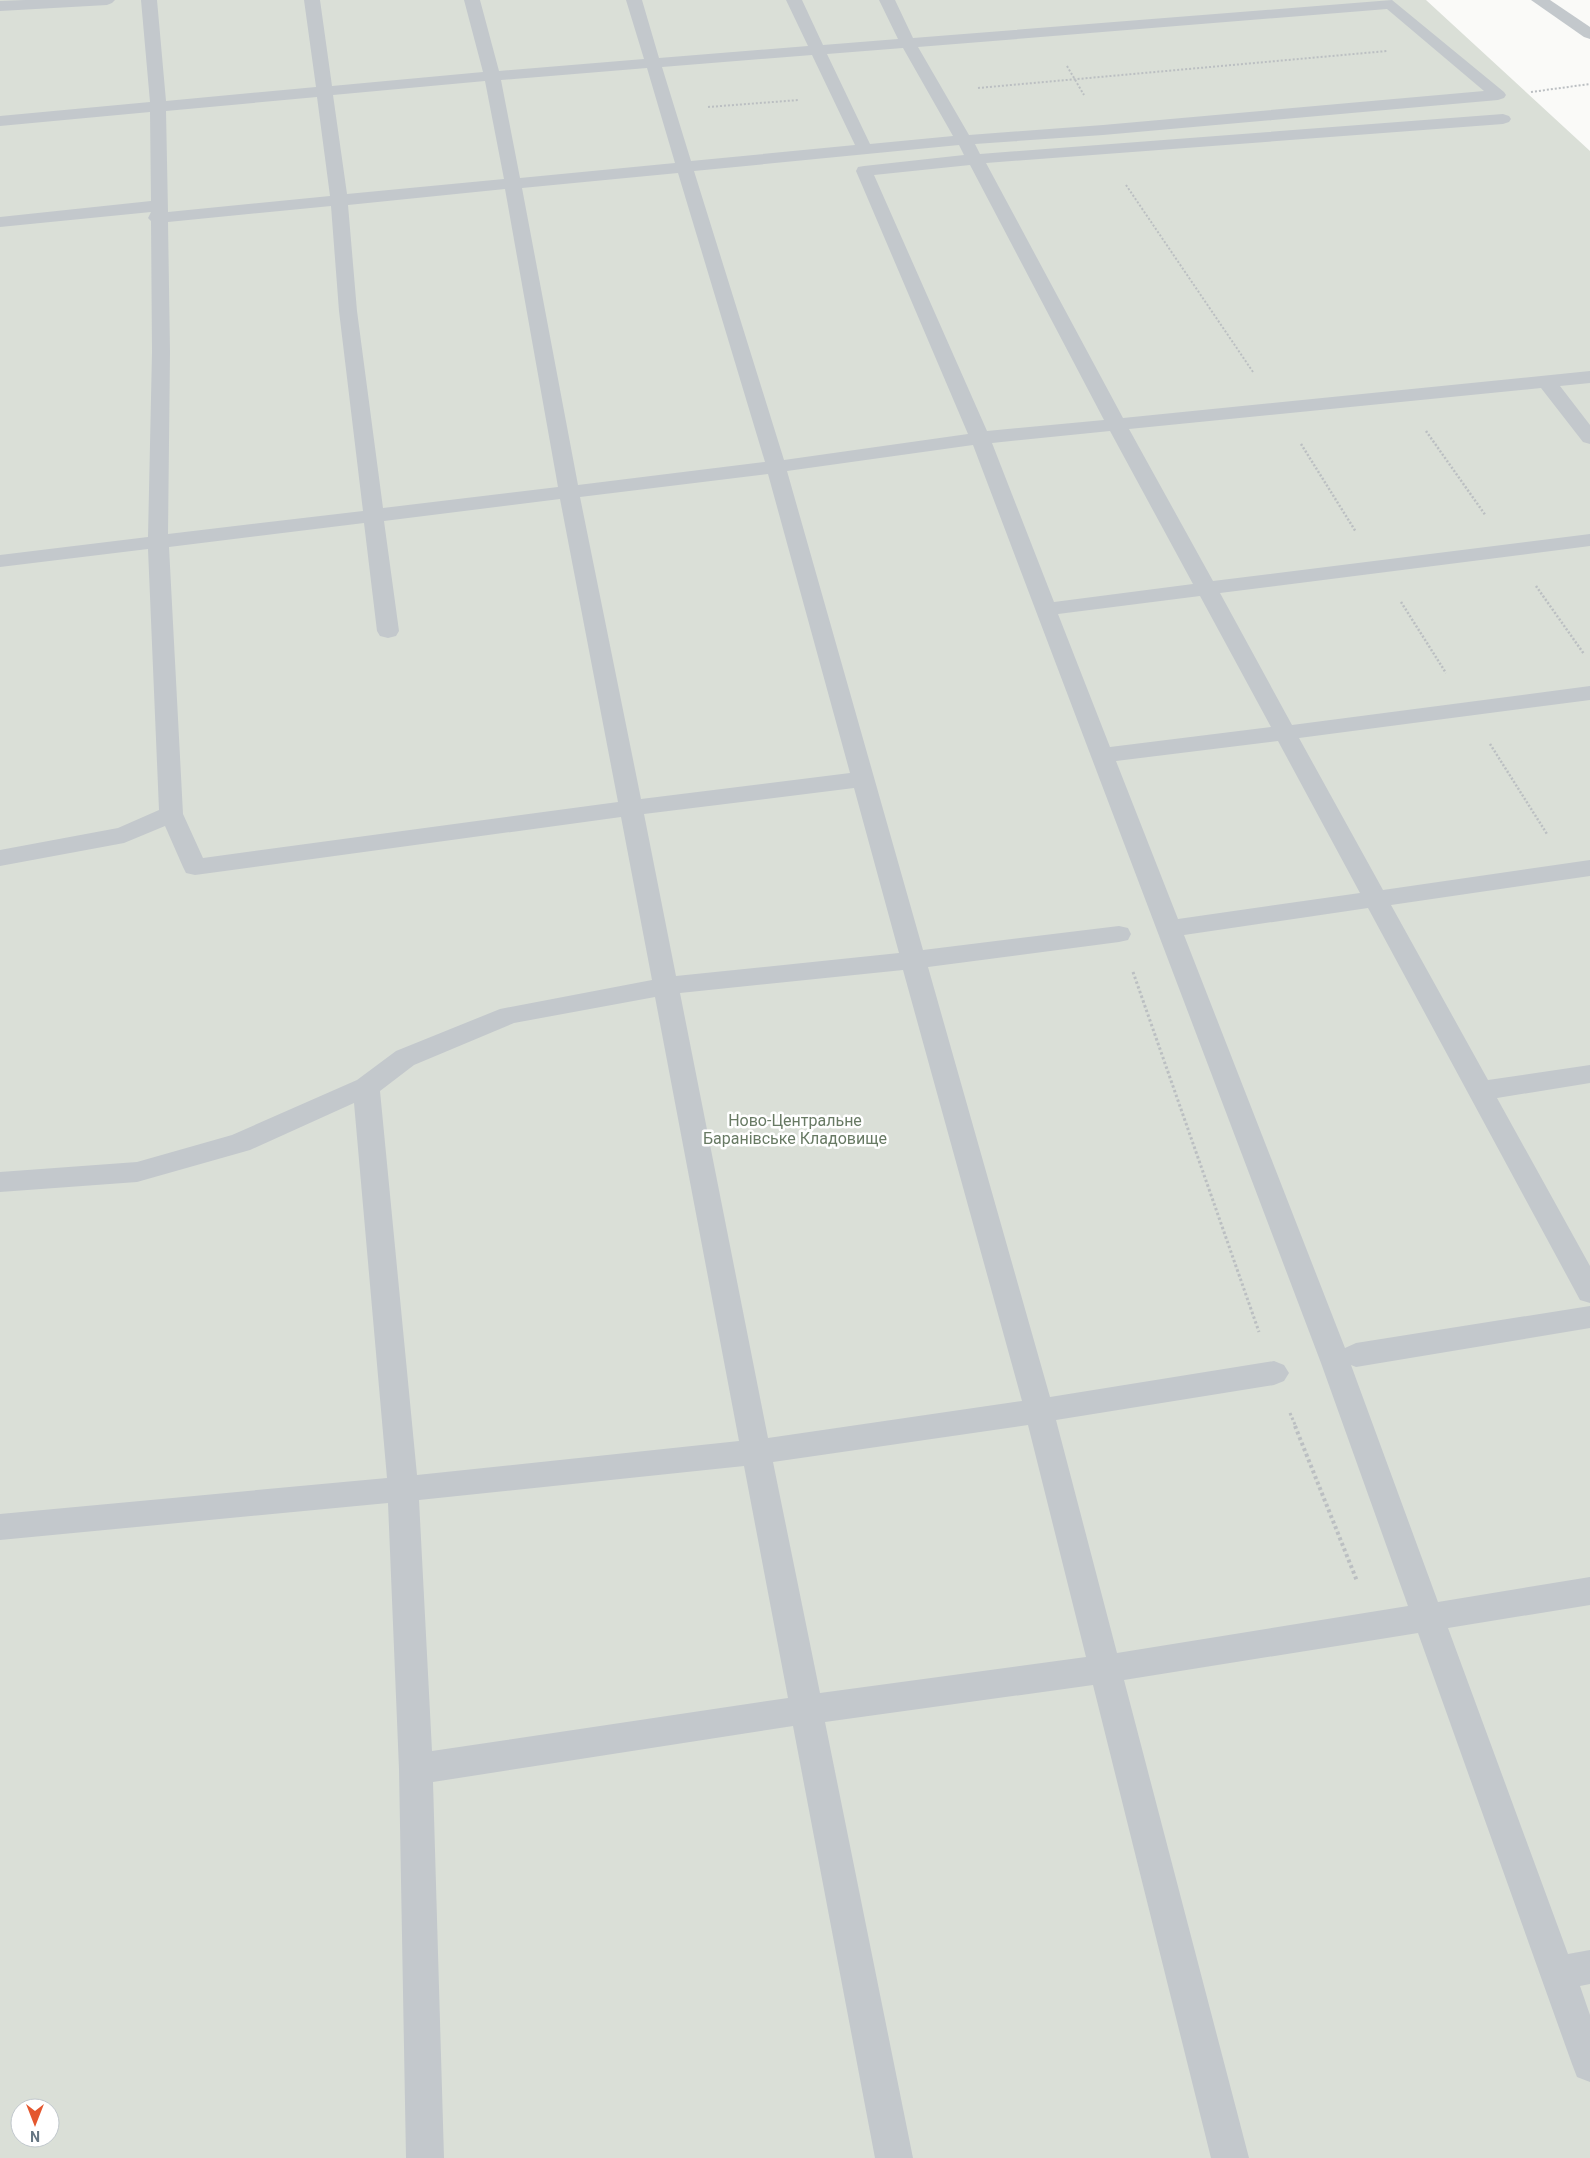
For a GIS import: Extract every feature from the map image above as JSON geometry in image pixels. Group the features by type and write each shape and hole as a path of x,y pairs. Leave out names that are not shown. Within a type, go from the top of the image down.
{"street":[{"path":"1539,0 1590,34"}],"lane":[{"path":"0,6 107,0"},
{"path":"149,0 158,106 157,212 160,352 158,542 171,814 195,867 631,808 863,779"},
{"path":"312,0 339,202 348,311 372,516 388,631"},
{"path":"472,0 492,76 569,492 667,986 755,1452 894,2158"},
{"path":"634,0 776,467 1039,1411 1230,2158"},
{"path":"794,0 865,150"},
{"path":"887,0 908,44 969,150 1590,1292"},
{"path":"0,121 492,76 1390,4 1498,95"},
{"path":"1498,95 1103,130 969,150 864,171 980,438 1336,1363 1429,1618 1574,1970 1590,2064"},
{"path":"0,222 339,202 865,150 1101,149 1503,119"},
{"path":"0,560 776,467 980,438 1590,377"},
{"path":"1546,381 1590,438"},
{"path":"1046,609 1590,540"},
{"path":"1102,754 1285,733 1590,693"},
{"path":"0,858 124,835 171,814"},
{"path":"1169,929 1580,869"},
{"path":"0,1182 137,1172 240,1143 366,1087 405,1058 509,1015 667,986 913,960 1119,934"},
{"path":"1481,1091 1590,1074"},
{"path":"366,1087 403,1489 416,1770 425,2158"},
{"path":"1356,1356 1590,1316"},
{"path":"0,1527 403,1489 755,1452 1039,1411 1274,1373"},
{"path":"416,1770 805,1710 1105,1669 1590,1591"}],"path":[{"path":"935,92 1442,46"},
{"path":"1498,95 1590,84"},
{"path":"668,111 840,96"},
{"path":"1101,149 1278,408 1469,710 1580,869"},
{"path":"1119,934 1274,1373 1375,1627"}],"green space":[{"name":"Ново-Центральне Баранівське Кладовище","path":"0,0 1426,0 1590,151 1590,2158 0,2158"}]}
